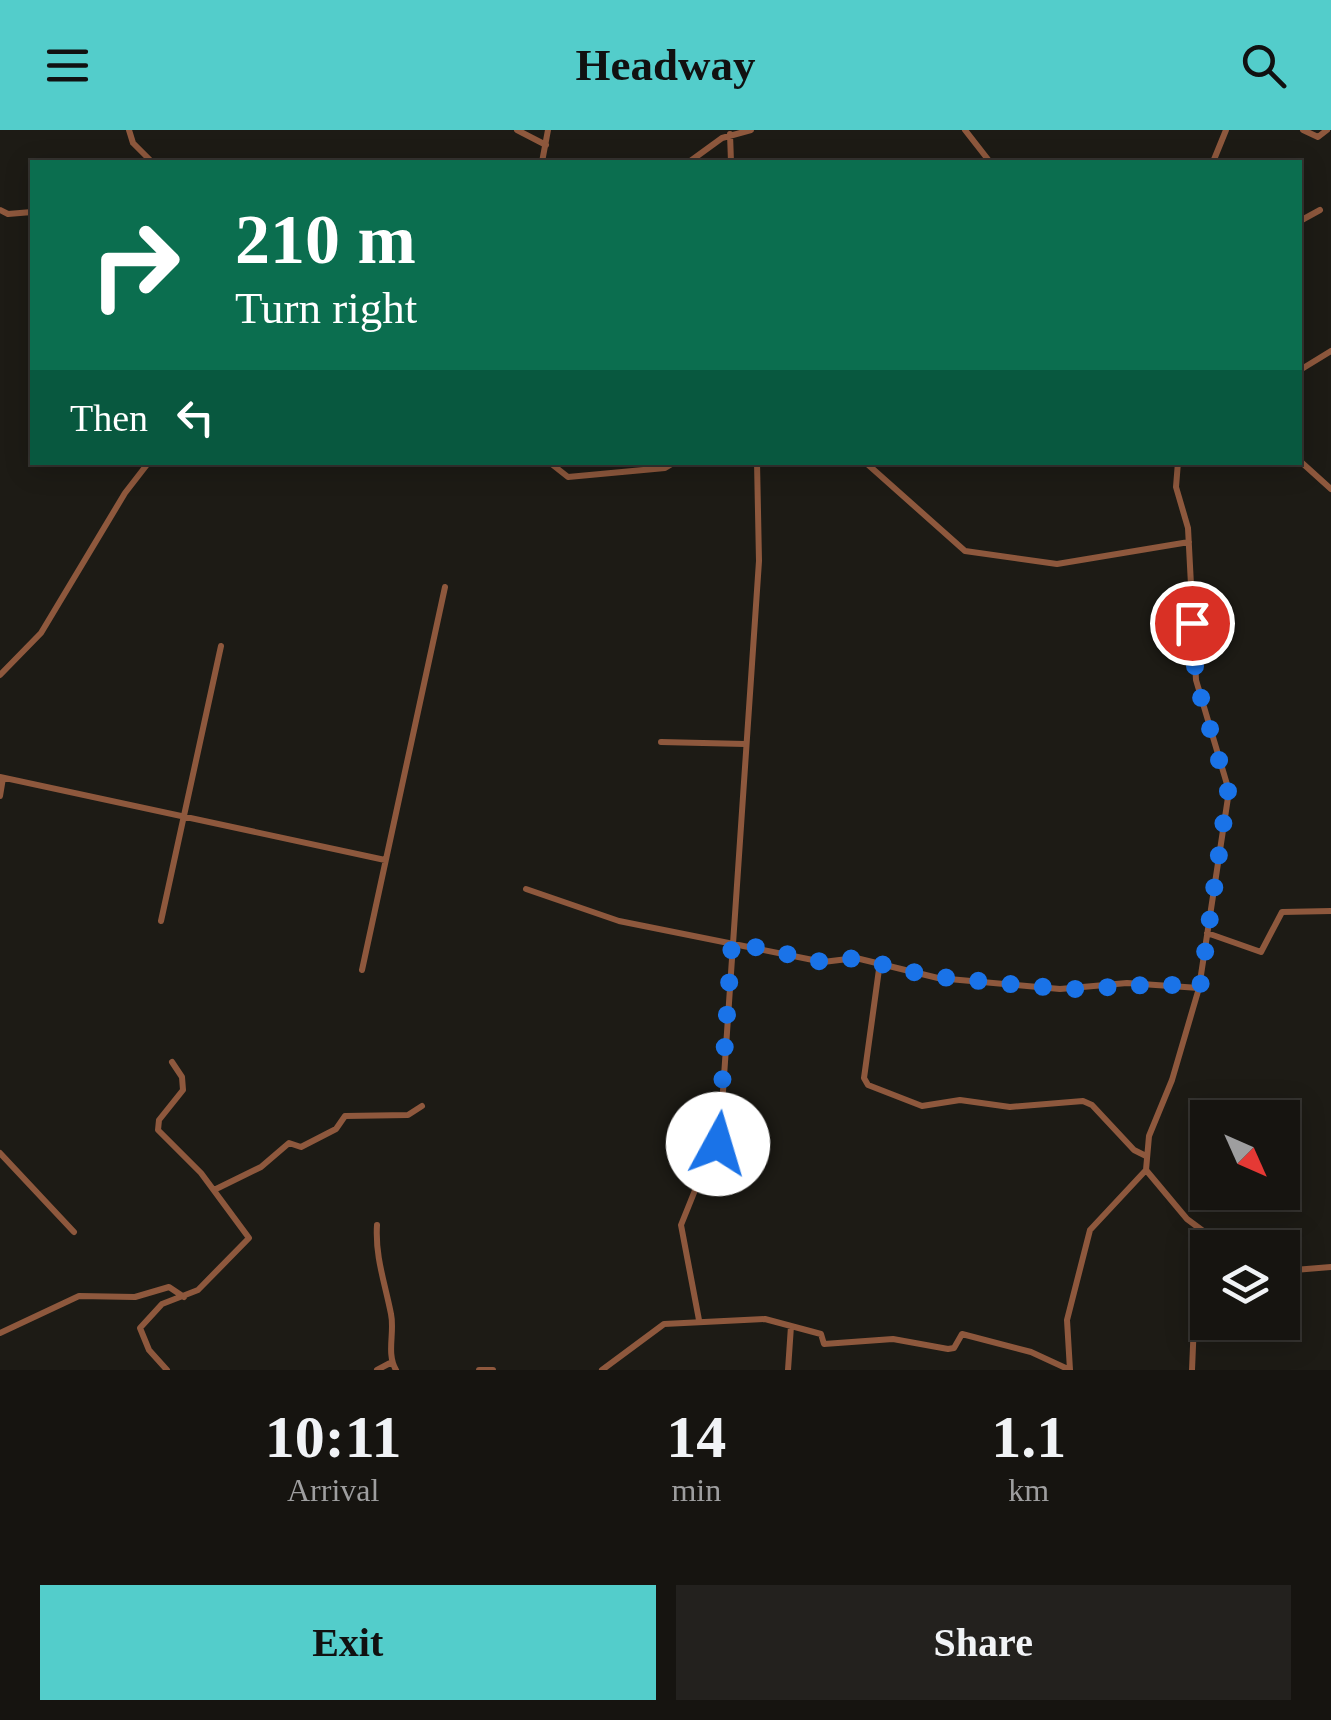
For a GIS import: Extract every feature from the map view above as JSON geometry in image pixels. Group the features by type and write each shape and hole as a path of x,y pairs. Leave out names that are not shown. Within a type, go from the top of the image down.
{"street":[{"path":"129,130 133,144 150,160"},
{"path":"517,130 546,145"},
{"path":"542,160 548,130"},
{"path":"693,160 733,132 751,130"},
{"path":"965,130 988,160"},
{"path":"1214,160 1226,130"},
{"path":"1303,130 1318,137 1327,130"},
{"path":"731,160 733,132"},
{"path":"0,210 8,214 30,212"},
{"path":"1302,221 1320,210"},
{"path":"1302,369 1331,351"},
{"path":"1302,463 1331,489"},
{"path":"0,675 42,633 60,597 147,465"},
{"path":"554,465 573,477 670,465"},
{"path":"700,1320 681,1225 710,1152 719,1141 759,560 756,465"},
{"path":"867,465 965,551 1057,564 1188,542"},
{"path":"1178,465 1176,487 1188,542 1196,680 1228,784 1200,988 1146,1156 1146,1170 1164,1196 1199,1230"},
{"path":"362,970 445,587"},
{"path":"161,921 221,646"},
{"path":"661,742 745,744"},
{"path":"0,796 1,777 385,860"},
{"path":"526,889 619,922 823,962 848,958 930,976 1030,986 1076,989 1164,984 1200,988"},
{"path":"1206,933 1261,952 1282,912 1331,911"},
{"path":"880,962 864,1078 868,1085 922,1106 960,1100 1010,1106 1083,1101 1134,1150 1146,1156"},
{"path":"168,1370 149,1350 140,1328 162,1304 198,1290 249,1238 214,1190 157,1127 182,1090 182,1077 172,1062"},
{"path":"214,1190 261,1167 289,1143 305,1146 332,1131 346,1116 408,1115 422,1106"},
{"path":"0,1154 74,1232"},
{"path":"602,1370 658,1326 700,1320 765,1319 821,1334 824,1344 893,1339 948,1349 954,1348 962,1334 1032,1352 1070,1370 1067,1320 1090,1230 1146,1170"},
{"path":"377,1225 380,1280 392,1321 392,1362 396,1370"},
{"path":"1300,1270 1331,1267"},
{"path":"0,1333 83,1295 134,1297 169,1287 184,1297"},
{"path":"788,1370 791,1326"},
{"path":"1192,1370 1193,1340"},
{"path":"377,1370 392,1362"},
{"path":"479,1370 493,1370"}],"route":[{"path":"718,1144 732,942 823,962 856,958 930,976 1030,986 1076,989 1174,984 1200,988 1228,791 1227,776 1196,680 1192,623"}]}
